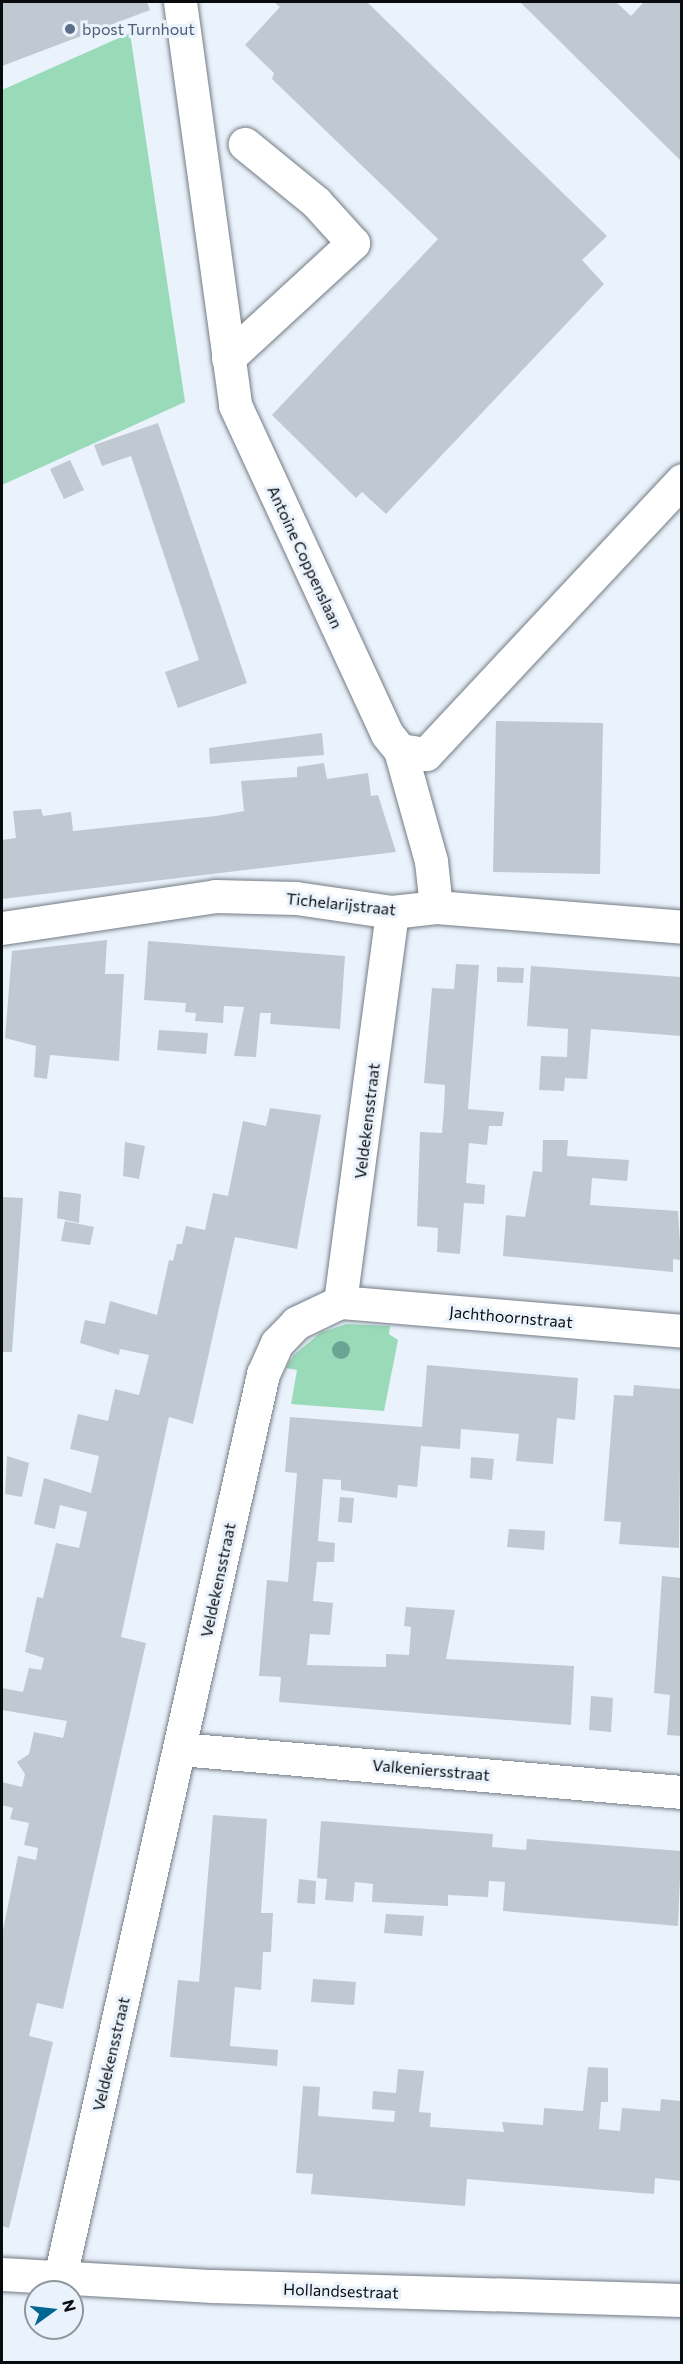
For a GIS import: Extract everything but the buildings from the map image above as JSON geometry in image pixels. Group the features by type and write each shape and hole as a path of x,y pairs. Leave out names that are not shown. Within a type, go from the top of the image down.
{"street":[{"name":"Antoine Coppenslaan","path":"180,2 235,405 387,734 400,750 431,861 436,907"},
{"path":"228,358 353,243 316,202 245,144"},
{"path":"400,750 426,754 681,480"},
{"name":"Tichelarijstraat","path":"2,928 215,896 297,898 392,912 436,907 681,927"},
{"name":"Veldekensstraat","path":"60,2277 263,1374 277,1343 296,1323 340,1302 353,1235 392,912"},
{"name":"Jachthoornstraat","path":"340,1302 681,1331"},
{"name":"Valkeniersstraat","path":"180,1749 681,1792"},
{"name":"Hollandsestraat","path":"2,2274 681,2300"}],"green space":[{"path":"130,33 185,402 2,485 2,90"},
{"path":"346,1324 390,1326 389,1334 398,1340 384,1411 291,1404 297,1370 286,1368 294,1355 320,1333"}],"place":[{"name":"bpost Turnhout","path":"70,29"}]}
